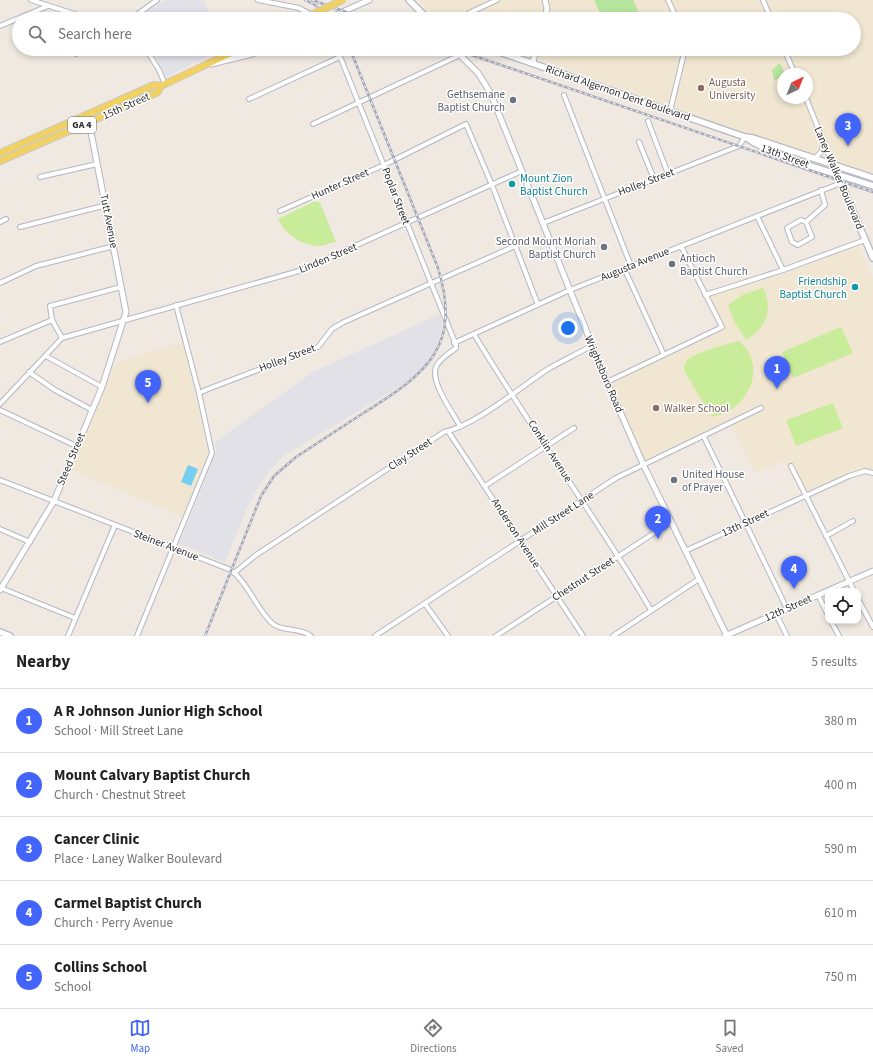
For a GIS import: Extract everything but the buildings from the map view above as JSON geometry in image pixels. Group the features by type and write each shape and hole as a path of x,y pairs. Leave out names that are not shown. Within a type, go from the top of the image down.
{"main road":[{"path":"318,12 343,0"},
{"path":"408,0 421,12"},
{"name":"15th Street","path":"0,153 154,85 163,85 224,56"},
{"name":"Richard Algernon Dent Boulevard","path":"514,56 745,137"},
{"name":"15th Street","path":"0,161 158,92 163,85"},
{"path":"745,137 753,138 873,178"},
{"name":"13th Street","path":"745,137 757,145 873,186"},
{"name":"Laney Walker Boulevard","path":"833,165 873,258"},
{"path":"0,632 10,636"}],"street":[{"path":"31,0 67,12"},
{"path":"141,12 157,0"},
{"path":"258,0 300,8 307,12"},
{"path":"342,12 369,0"},
{"path":"471,12 496,0"},
{"path":"545,0 545,12"},
{"path":"668,0 674,12"},
{"path":"763,0 768,12"},
{"path":"34,12 48,6"},
{"path":"0,26 12,21"},
{"path":"150,56 159,70 163,85"},
{"path":"206,64 228,61 243,56"},
{"path":"313,124 458,56"},
{"name":"Wrightsboro Road","path":"461,56 478,73 490,92 607,382 644,466 726,636"},
{"path":"533,62 534,56"},
{"path":"670,111 683,56"},
{"path":"787,56 792,68"},
{"path":"249,99 340,57"},
{"name":"Poplar Street","path":"340,57 454,343"},
{"path":"564,95 631,266"},
{"name":"Laney Walker Boulevard","path":"808,104 822,142 833,165"},
{"path":"648,121 668,174"},
{"name":"Tutt Avenue","path":"89,122 107,206 126,312 125,320"},
{"name":"Hunter Street","path":"280,211 384,165 466,124 492,185"},
{"name":"Holley Street","path":"543,223 739,146 745,137"},
{"path":"639,142 654,179"},
{"path":"814,159 822,151 822,142"},
{"path":"40,177 97,164"},
{"name":"Linden Street","path":"62,338 299,271 407,224 522,171"},
{"name":"Augusta Avenue","path":"454,343 570,290 841,183"},
{"path":"492,185 538,304"},
{"path":"806,222 825,205 821,190"},
{"path":"20,227 107,206"},
{"path":"757,216 783,270"},
{"path":"0,222 6,219"},
{"path":"800,220 806,222 812,234 812,238 798,245 792,242 787,228 800,220"},
{"path":"706,295 783,270 865,240"},
{"path":"0,283 36,266 114,246"},
{"name":"Holley Street","path":"199,393 318,347 332,329 344,322 515,246"},
{"path":"607,382 722,327 681,246"},
{"path":"624,268 664,355"},
{"path":"0,404 62,338 52,320 50,306 121,287"},
{"path":"137,636 212,454 199,393 176,305"},
{"path":"0,342 52,320"},
{"name":"Steed Street","path":"1,589 54,501 102,387 125,320"},
{"name":"Conklin Avenue","path":"474,334 511,394 547,446 618,556 651,610"},
{"path":"454,343 456,348 436,367 435,374 439,388 460,426"},
{"name":"Clay Street","path":"234,572 256,554 444,432 460,426 549,369 592,346"},
{"path":"46,356 102,387"},
{"path":"29,372 55,390 92,410"},
{"name":"Mill Street Lane","path":"375,636 616,478 644,466 761,408"},
{"path":"0,410 76,446"},
{"path":"485,486 574,428"},
{"name":"Anderson Avenue","path":"448,431 582,636"},
{"path":"704,437 787,609"},
{"path":"791,466 852,588"},
{"name":"13th Street","path":"685,551 805,495 859,472 873,473"},
{"name":"Steiner Avenue","path":"0,480 234,572"},
{"path":"826,536 853,521"},
{"name":"Chestnut Street","path":"496,636 671,522"},
{"path":"68,636 114,525"},
{"path":"0,529 30,542"},
{"name":"12th Street","path":"726,636 873,571"},
{"path":"234,572 268,619 276,626 298,629 311,636"},
{"path":"613,636 699,579"},
{"path":"1,589 75,618"},
{"path":"818,595 825,609"},
{"path":"425,604 448,636"},
{"path":"861,605 873,627"},
{"path":"776,614 787,636"},
{"path":"833,624 839,636"}],"shaded area":[{"path":"167,0 203,0 209,12 148,12 155,6"},
{"name":"Augusta University","path":"418,0 873,0 873,175 697,116 531,56 861,56 861,12 430,12"},
{"path":"156,56 208,56 167,77"},
{"path":"859,246 873,279 873,470 862,469 855,471 801,493 784,460 756,473 728,420 702,433 665,358 724,330 708,296 767,280"},
{"path":"440,314 442,325 437,347 423,367 405,383 282,457 262,480 247,508 225,562 179,544 216,452 215,442 313,372"},
{"path":"183,342 208,452 183,517 70,469 116,363"},
{"name":"Walker School","path":"665,358 701,433 645,461 612,384"}],"green space":[{"path":"594,0 633,0 639,12 600,12"},
{"path":"780,63 782,68 777,68 777,79 774,80 772,70"},
{"path":"315,201 320,203 336,242 317,246 299,241 284,229 278,219"},
{"path":"763,288 768,303 768,311 759,330 746,340 735,323 728,305 744,294"},
{"path":"841,327 853,353 793,378 782,352"},
{"path":"739,341 748,351 752,363 753,374 750,386 744,397 736,406 725,413 712,417 686,374 684,365 695,355"},
{"path":"833,403 843,428 796,446 786,420"}],"water":[{"path":"188,465 198,469 191,486 181,482"}],"railway":[{"path":"305,0 315,5 323,12"},
{"path":"312,0 346,12"},
{"path":"205,636 261,496 274,476 296,457 406,384 422,370 434,355 442,338 445,318 444,295 438,268 353,56"},
{"path":"475,56 873,192"}],"place":[{"name":"Augusta University","path":"701,88"},
{"name":"Gethsemane Baptist Church","path":"513,100"},
{"name":"Cancer Clinic","path":"848,146"},
{"name":"Mount Zion Baptist Church","path":"512,184"},
{"name":"Second Mount Moriah Baptist Church","path":"604,247"},
{"name":"Antioch Baptist Church","path":"672,264"},
{"name":"Friendship Baptist Church","path":"855,287"},
{"name":"A R Johnson Junior High School","path":"777,389"},
{"name":"Collins School","path":"148,403"},
{"name":"Walker School","path":"656,408"},
{"name":"United House of Prayer","path":"674,480"},
{"name":"Mount Calvary Baptist Church","path":"658,539"},
{"name":"Carmel Baptist Church","path":"794,589"}]}
